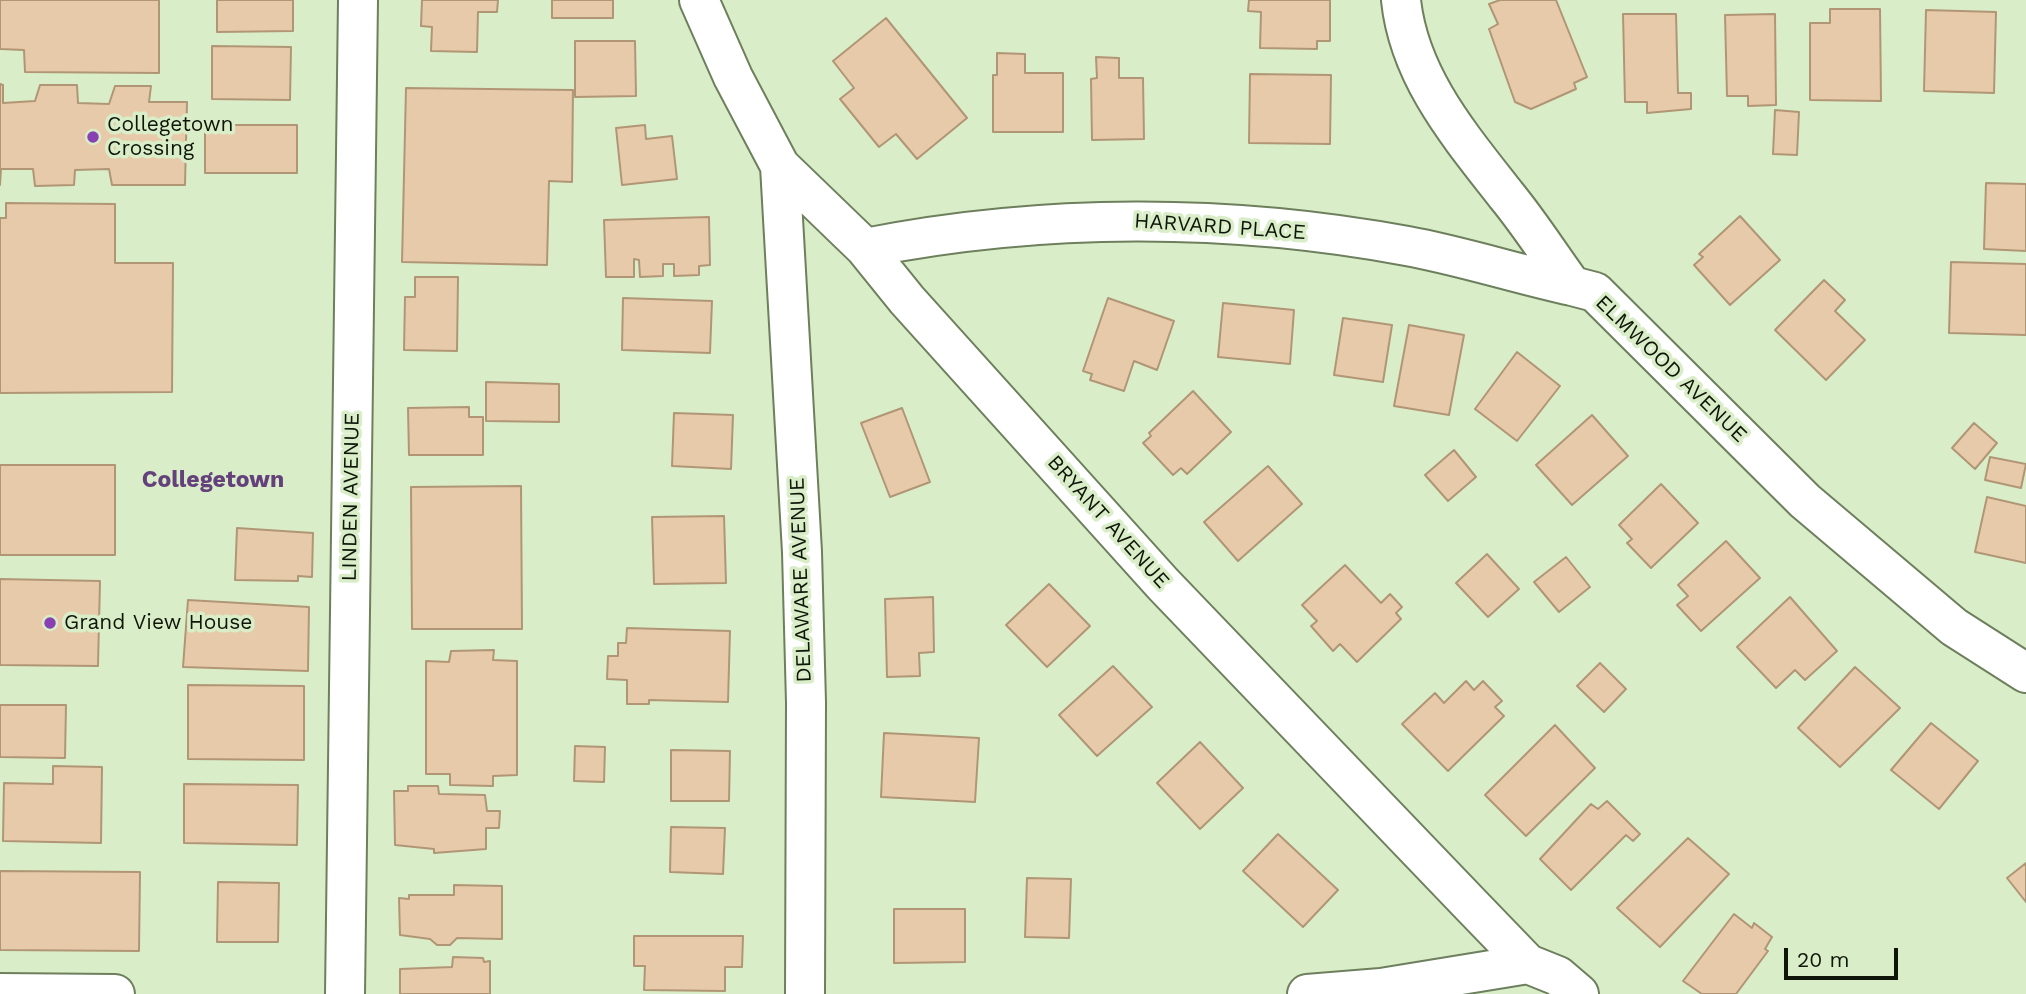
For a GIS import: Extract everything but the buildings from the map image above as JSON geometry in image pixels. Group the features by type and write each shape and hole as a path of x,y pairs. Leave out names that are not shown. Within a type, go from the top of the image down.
{"street":[{"name":"LINDEN AVENUE","path":"345,994 358,0"},
{"name":"BRYANT AVENUE","path":"699,0 733,77 780,166 865,248 907,300 1163,584 1528,964 1558,976 1579,994"},
{"name":"ELMWOOD AVENUE","path":"1402,0 1408,37 1419,69 1453,127 1572,286 1595,292 1805,501 1954,626 2026,673"},
{"name":"DELAWARE AVENUE","path":"780,166 802,566 806,703 805,994"},
{"name":"HARVARD PLACE","path":"865,248 932,234 1046,222 1167,223 1288,230 1408,246 1572,286"},
{"path":"1307,994 1381,988 1528,964"},
{"path":"0,993 115,994"}],"place":[{"name":"Collegetown Crossing","path":"93,137"},
{"name":"Grand View House","path":"50,623"}],"district":[{"name":"Collegetown","path":"213,480"}]}
